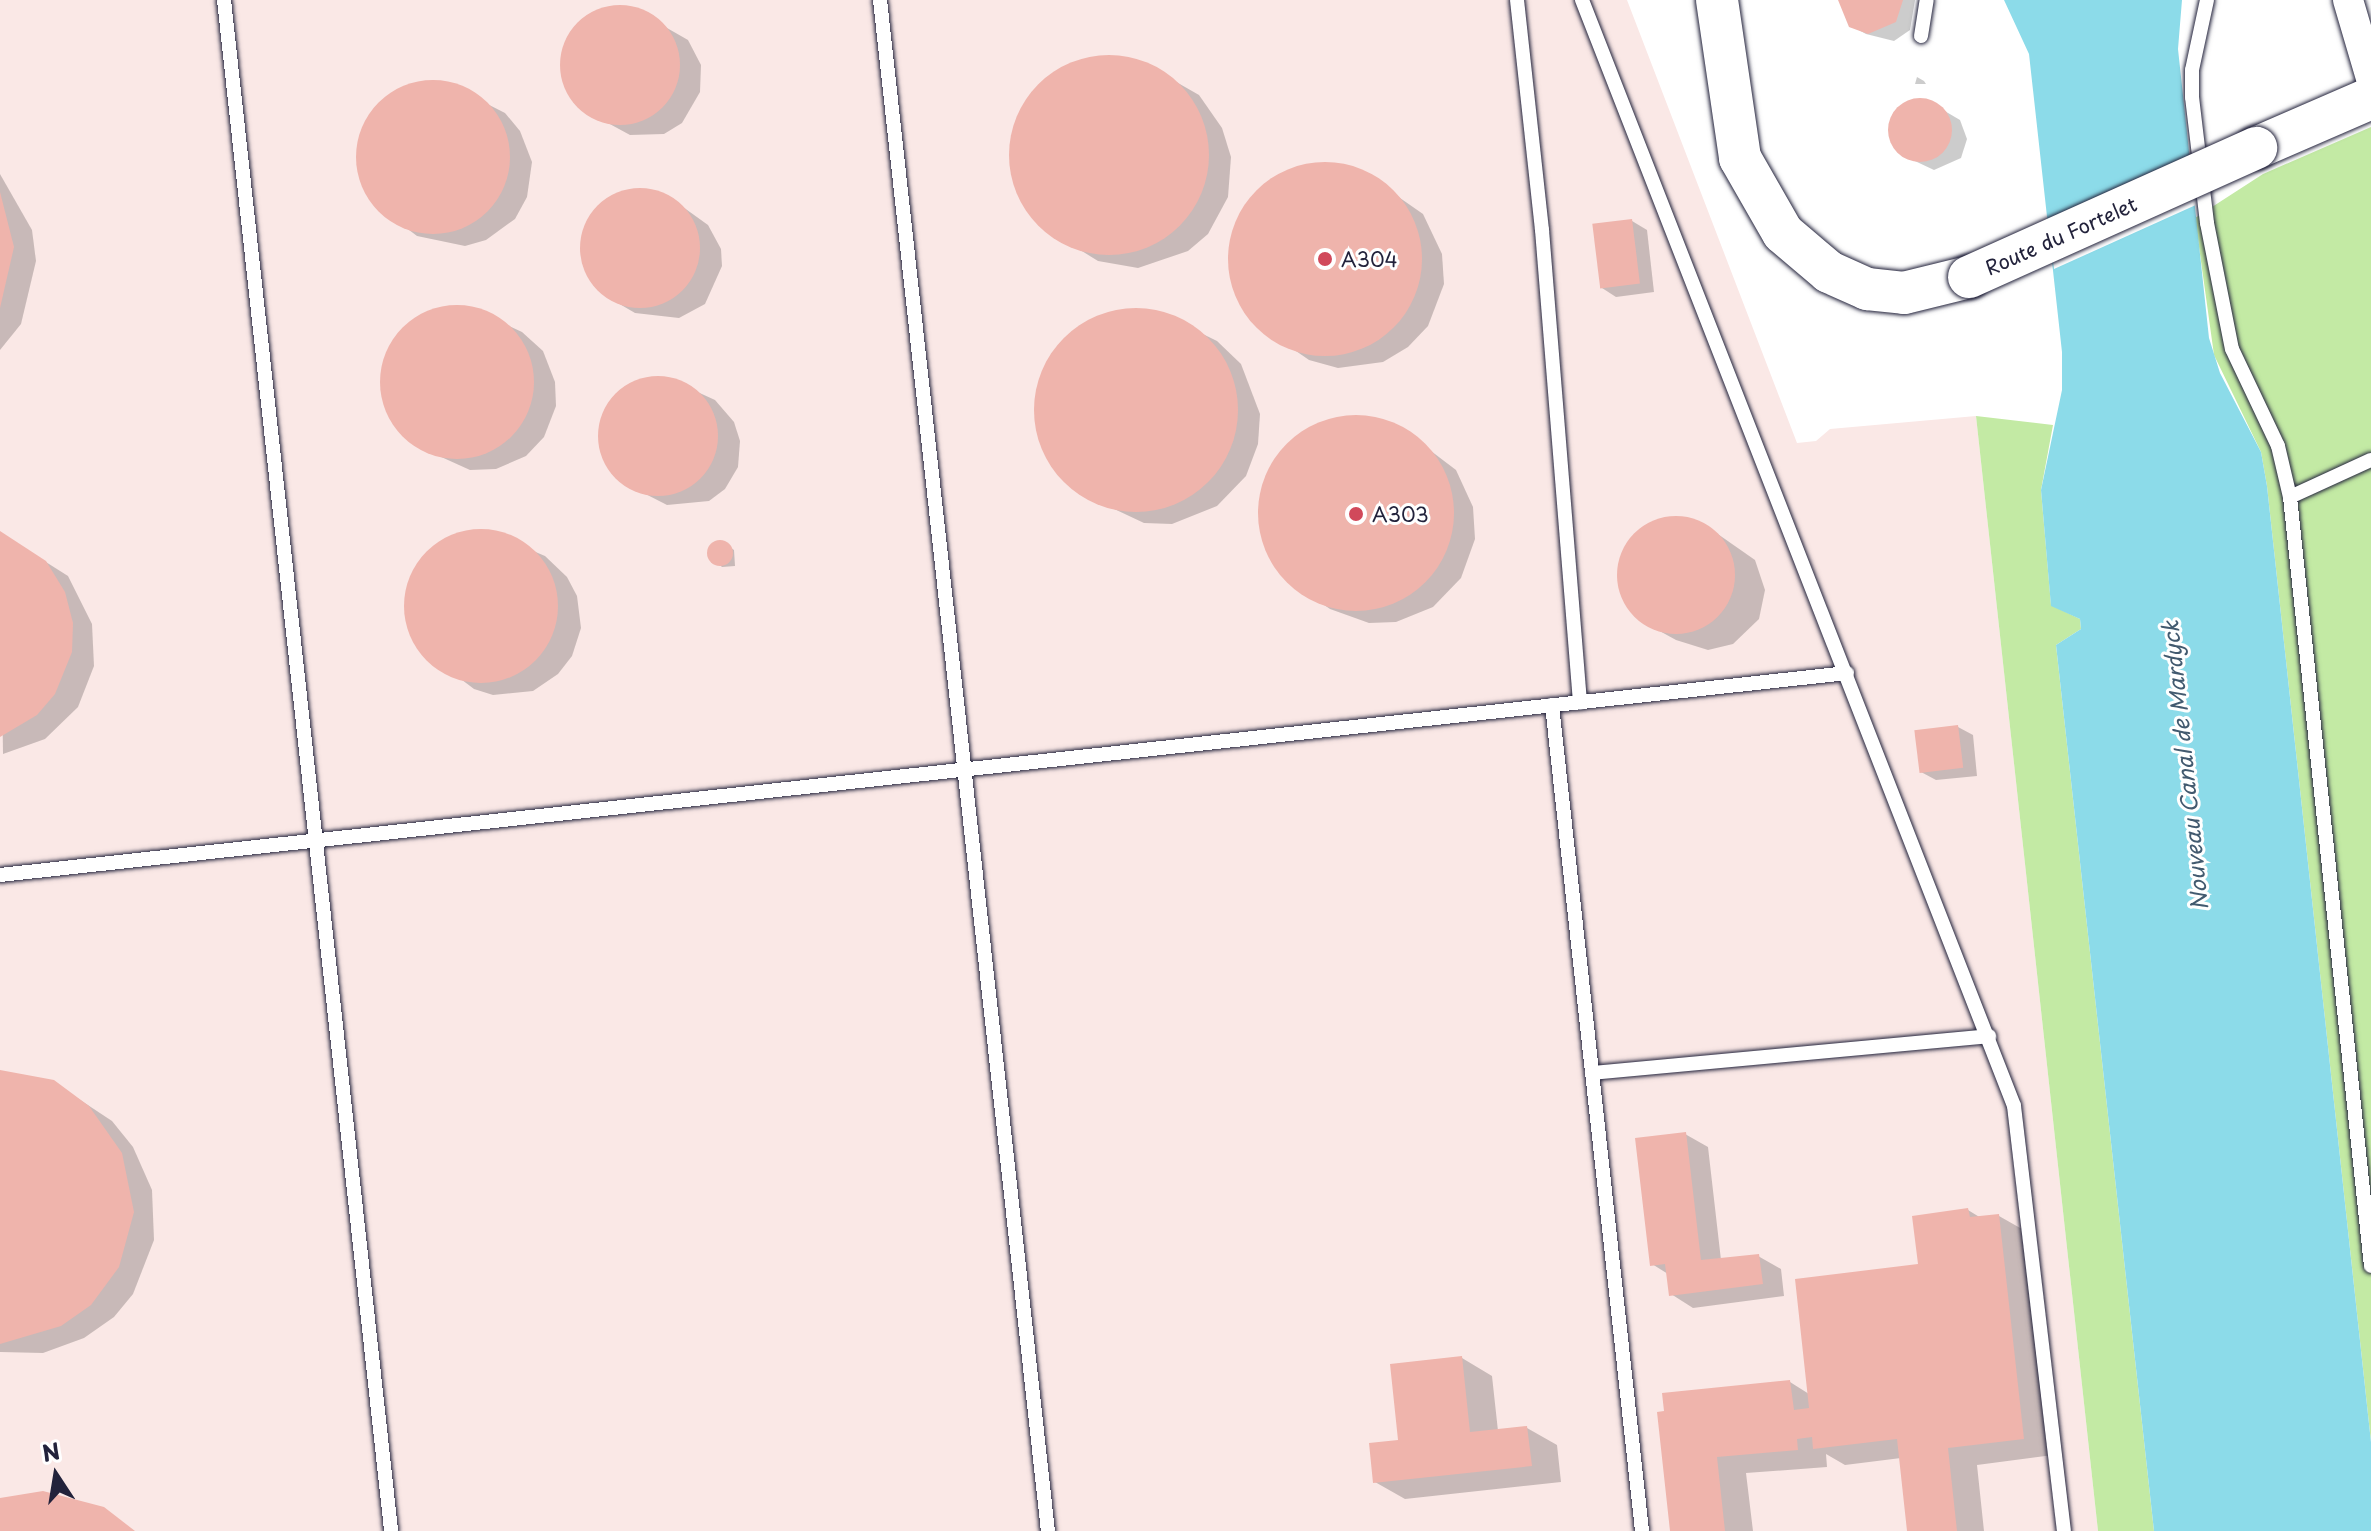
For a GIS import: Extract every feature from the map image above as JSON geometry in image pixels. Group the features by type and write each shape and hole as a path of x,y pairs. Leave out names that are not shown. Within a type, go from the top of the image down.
{"main road":[{"name":"Route du Fortelet","path":"1717,0 1736,142 1765,206 1811,259 1867,289 1914,292 1969,277 2371,98"},
{"path":"1742,0 1765,206"}],"street":[{"path":"2348,0 2371,78"}],"lane":[{"path":"224,0 391,1531"},
{"path":"880,0 1048,1531"},
{"path":"1517,0 1542,230 1580,702"},
{"path":"1582,0 1989,1036 2022,1142 2064,1531"},
{"path":"1921,36 1927,0"},
{"path":"2207,0 2191,83 2207,223 2232,349 2278,446 2290,497 2371,1266"},
{"path":"2290,497 2371,460"},
{"path":"0,875 1847,673"},
{"path":"1552,705 1642,1531"},
{"path":"1592,1073 1989,1036"}],"shaded area":[{"path":"0,0 1627,0 1797,443 1816,441 1830,429 1976,416 2098,1531 0,1531"}],"green space":[{"path":"2371,127 2371,1442 2267,486 2261,452 2214,355 2195,218 2263,174"},
{"path":"1976,416 2053,425 2041,490 2051,605 2080,619 2081,629 2056,645 2154,1531 2098,1531"}],"water":[{"name":"Nouveau Canal de Mardyck","path":"2004,0 2182,0 2178,49 2209,338 2220,373 2261,452 2267,486 2371,1442 2371,1531 2154,1531 2056,645 2081,629 2080,619 2051,606 2041,490 2062,390 2062,352 2029,54"}],"pier":[{"path":"2193,161 2198,204 2054,269 2048,225"}],"building":[{"path":"1838,0 1903,0 1896,22 1868,34 1849,27"},
{"path":"620,5 643,10 662,23 675,42 680,65 675,88 662,107 643,120 620,125 597,120 578,107 565,88 560,65 565,42 578,23 597,10"},
{"path":"1109,55 1147,63 1180,84 1201,117 1209,155 1201,193 1180,226 1147,247 1109,255 1071,247 1038,226 1017,193 1009,155 1017,117 1038,84 1071,63"},
{"path":"433,80 462,86 487,103 504,128 510,157 504,186 487,211 462,228 433,234 404,228 379,211 362,186 356,157 362,128 379,103 404,86"},
{"path":"1914,98 1926,98 1943,107 1950,118 1950,142 1943,153 1926,162 1914,162 1902,157 1893,148 1888,136 1888,124 1893,112 1902,103"},
{"name":"A304","path":"1325,162 1362,169 1394,190 1415,222 1422,259 1415,296 1394,328 1362,349 1325,356 1288,349 1256,328 1235,296 1228,259 1235,222 1256,190 1288,169"},
{"path":"640,188 663,193 682,206 695,225 700,248 695,271 682,290 663,303 640,308 617,303 598,290 585,271 580,248 585,225 598,206 617,193"},
{"path":"0,192 14,247 0,308"},
{"path":"1632,219 1640,284 1600,288 1592,224"},
{"path":"457,305 487,311 512,327 528,352 534,382 528,412 512,437 487,453 457,459 427,453 402,437 386,412 380,382 386,352 402,327 427,311"},
{"path":"1136,308 1175,316 1193,325 1208,338 1221,353 1230,371 1238,410 1230,449 1221,467 1208,482 1193,495 1175,504 1136,512 1097,504 1079,495 1064,482 1051,467 1042,449 1034,410 1042,371 1051,353 1064,338 1079,325 1097,316"},
{"path":"658,376 681,381 700,394 713,413 718,436 713,459 700,478 681,491 658,496 635,491 616,478 603,459 598,436 603,413 616,394 635,381"},
{"name":"A303","path":"1356,415 1393,423 1425,444 1446,476 1454,513 1446,550 1425,582 1393,603 1356,611 1319,603 1287,582 1266,550 1258,513 1266,476 1287,444 1319,423"},
{"path":"1676,516 1698,521 1718,533 1730,553 1735,575 1730,597 1718,617 1698,629 1676,634 1654,629 1634,617 1622,597 1617,575 1622,553 1634,533 1654,521"},
{"path":"481,529 510,535 535,552 552,577 558,606 552,635 535,660 510,677 481,683 452,677 427,660 410,635 404,606 410,577 427,552 452,535"},
{"path":"0,531 46,561 65,592 73,623 72,652 55,694 37,715 0,737"},
{"path":"720,540 729,544 733,553 729,562 720,566 711,562 707,553 711,544"},
{"path":"1958,725 1963,768 1920,773 1914,730"},
{"path":"0,1070 54,1080 89,1106 122,1153 134,1212 119,1267 91,1305 61,1326 0,1344"},
{"path":"1686,1132 1701,1260 1759,1254 1763,1284 1669,1296 1665,1264 1650,1266 1635,1138"},
{"path":"1968,1208 1970,1217 1999,1214 2024,1439 1948,1448 1957,1531 1907,1531 1897,1439 1813,1449 1812,1437 1797,1439 1798,1450 1717,1457 1725,1531 1670,1531 1657,1412 1664,1411 1662,1393 1790,1380 1794,1410 1809,1408 1795,1279 1918,1264 1912,1216"},
{"path":"1462,1356 1470,1432 1527,1426 1532,1466 1373,1483 1369,1443 1398,1440 1390,1364"},
{"path":"43,1491 104,1507 135,1531 0,1531 0,1498"}],"place":[{"name":"A304","path":"1325,259"},
{"name":"A303","path":"1356,514"}]}
